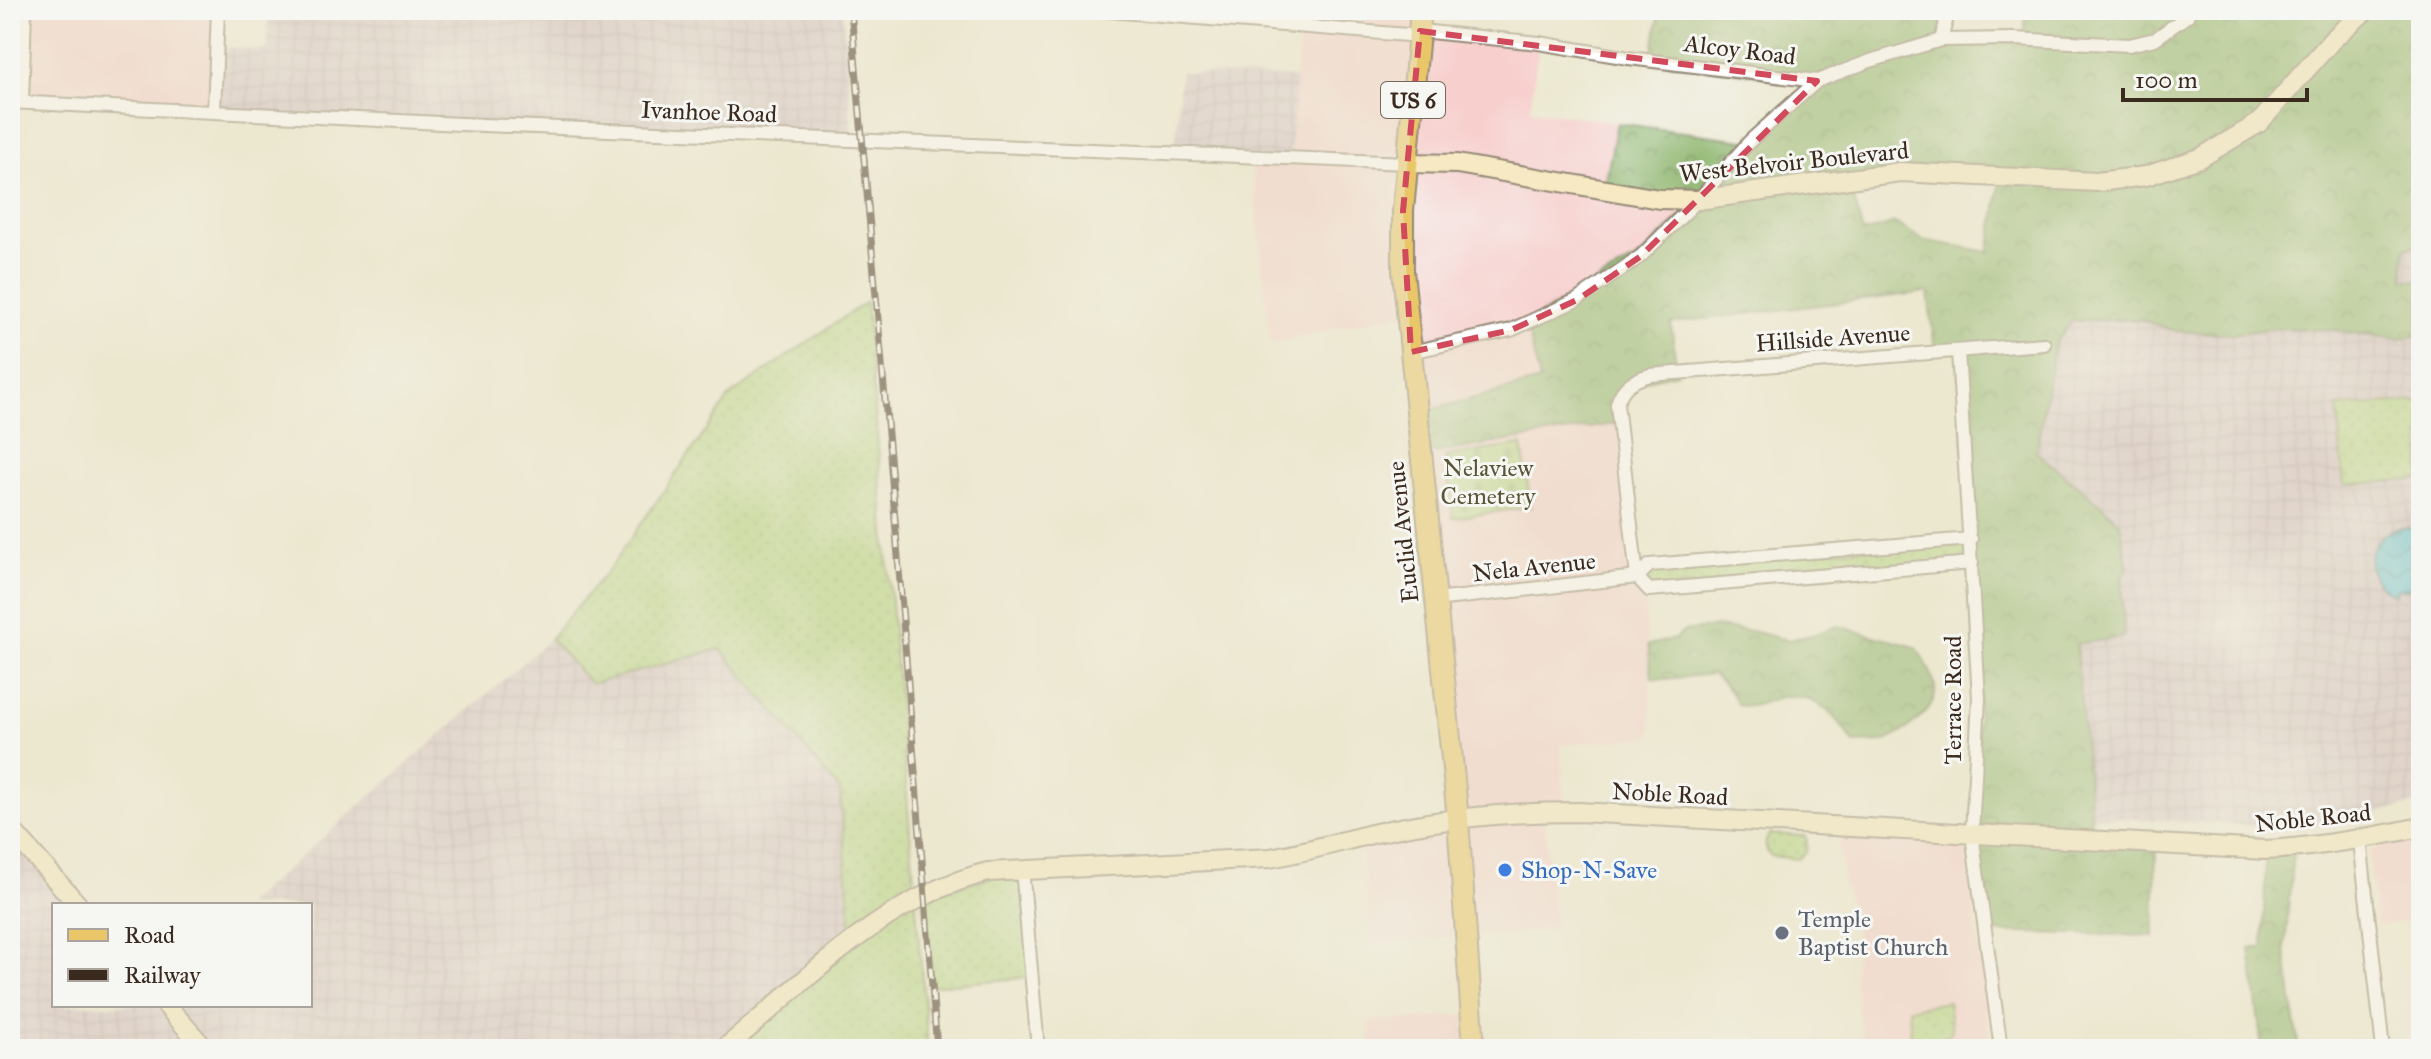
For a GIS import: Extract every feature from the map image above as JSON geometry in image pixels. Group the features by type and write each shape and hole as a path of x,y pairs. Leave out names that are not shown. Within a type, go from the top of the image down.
{"main road":[{"name":"Euclid Avenue","path":"1420,26 1401,243 1458,819 1474,1049"}],"street":[{"path":"16,102 25,10"},
{"path":"214,111 218,10"},
{"name":"Alcoy Road","path":"1098,10 1420,26 1640,59 1817,81"},
{"path":"1941,40 1949,10"},
{"path":"1411,352 1511,330 1577,300 1641,256 1698,200 1750,141 1817,81 1941,40 2014,39 2129,45 2155,39 2187,16 2190,10"},
{"name":"West Belvoir Boulevard","path":"1407,163 1457,164 1659,199 1698,200 1900,172 2097,182 2146,176 2200,158 2259,123 2334,38 2366,10"},
{"name":"Ivanhoe Road","path":"16,102 1407,163"},
{"name":"Hillside Avenue","path":"1637,577 1617,404 1620,393 1628,384 1650,375 2044,344"},
{"name":"Terrace Road","path":"1958,351 1979,698 1972,834 2001,1049"},
{"name":"Nela Avenue","path":"1435,600 1637,577 1650,565 1971,539"},
{"path":"1790,554 1792,578"},
{"name":"Nela Avenue","path":"1637,577 1649,590 1972,563"},
{"name":"Noble Road","path":"724,1049 865,930 923,896 953,882 988,872 1270,858 1458,819 1532,812 1579,812 2266,850 2360,840 2421,827"},
{"path":"10,828 76,903"},
{"path":"2360,840 2383,1049"},
{"path":"1022,868 1038,1049"},
{"path":"168,1007 205,1049"}],"highlighted area":[{"path":"1420,31 1817,81 1641,256 1577,300 1511,330 1411,352 1403,211"}],"shaded area":[{"path":"10,10 218,10 214,111 10,102"},
{"path":"268,10 843,10 852,139 214,111 216,47 267,50"},
{"path":"1301,10 1421,10 1420,30 1539,43 1530,110 1617,123 1604,190 1698,200 1540,381 1417,413 1407,313 1270,344 1251,157 1290,158"},
{"path":"2421,33 2421,803 2302,828 1993,811 1976,369 2060,259"},
{"path":"1181,72 1296,78 1290,159 1175,153"},
{"path":"1619,423 1645,587 1652,737 1561,745 1565,812 1544,813 1555,930 1372,945 1360,837 1458,818 1421,455"},
{"path":"550,639 591,684 721,649 840,790 852,941 737,1049 10,1049 10,828 76,903 52,903 52,1007 312,1007 312,903 248,903"},
{"path":"1838,838 1959,845 1966,850 1992,1049 1863,1049 1854,979 1856,923 1843,881"},
{"path":"2421,838 2421,919 2376,926 2370,852 2377,847"},
{"path":"1472,1015 1474,1049 1369,1049 1368,1021"}],"green space":[{"path":"1660,10 1949,10 1941,40 2024,40 2026,10 2421,10 2421,244 2405,248 2404,279 2421,282 2421,335 2399,339 2333,330 2280,328 2230,334 2176,331 2139,319 2072,321 2055,343 2036,452 2120,523 2128,568 2122,576 2124,637 2076,644 2093,841 2156,845 2154,936 1985,932 1972,834 1979,698 1958,351 1935,352 1928,292 1671,323 1677,373 1628,384 1619,423 1421,455 1417,413 1540,381 1526,323 1641,256 1697,201 1604,190 1617,123 1750,141 1816,82 1651,61","holes":["2001,177 1989,252 1923,240 1895,223 1863,233 1849,179"]},
{"path":"866,302 928,1049 737,1049 852,941 840,790 721,649 591,684 550,639 610,568 731,395"},
{"path":"2421,401 2421,479 2344,485 2337,407"},
{"name":"Nelaview Cemetery","path":"1522,445 1531,507 1453,518 1445,456"},
{"path":"1971,539 1972,563 1649,590 1637,578 1650,565"},
{"path":"1837,626 1916,647 1932,677 1935,696 1931,704 1916,722 1888,740 1854,743 1833,716 1805,698 1782,697 1757,705 1738,705 1729,690 1713,674 1652,678 1648,645 1675,639 1684,631 1714,627 1751,631 1788,640"},
{"path":"1770,834 1805,836 1806,852 1798,859 1771,856 1766,845"},
{"path":"2293,849 2285,949 2299,1049 2262,1049 2250,948 2263,948 2266,850"},
{"path":"1022,868 1031,977 931,986 923,896"},
{"path":"1948,1002 1952,1032 1941,1039 1911,1038 1909,1008"}],"water":[{"path":"2400,528 2421,532 2421,592 2417,594 2416,588 2395,590 2395,595 2383,588 2371,570 2372,550 2378,541"}],"railway":[{"path":"851,10 937,1049"}],"place":[{"name":"Shop-N-Save","path":"1505,870"},
{"name":"Temple Baptist Church","path":"1782,933"}]}
